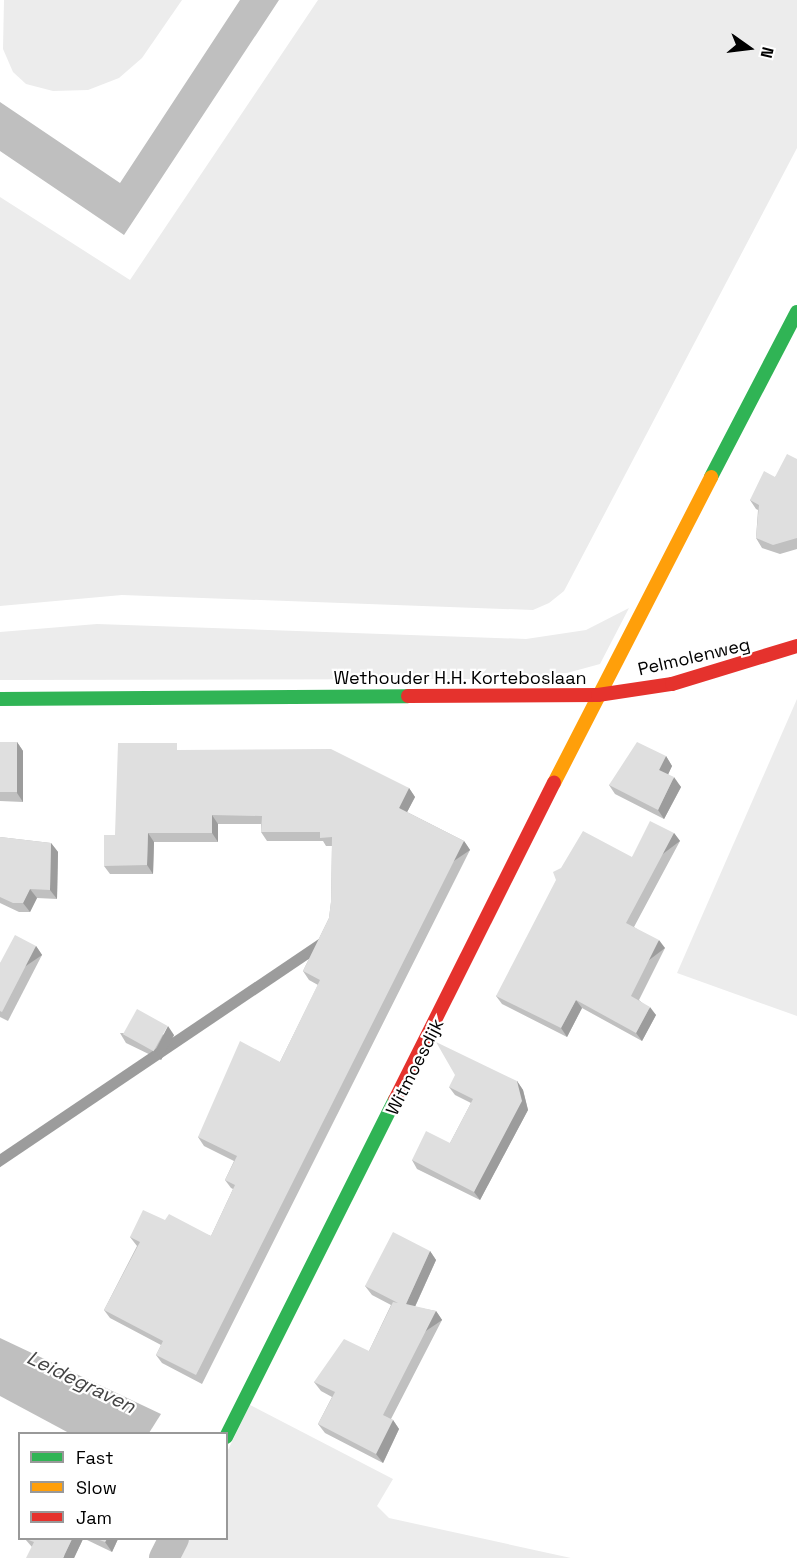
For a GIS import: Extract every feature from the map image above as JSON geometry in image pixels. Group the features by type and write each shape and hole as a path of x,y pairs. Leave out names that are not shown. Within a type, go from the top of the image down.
{"street":[{"name":"Wethouder H.H. Korteboslaan","path":"0,699 598,695 797,312"},
{"name":"Pelmolenweg","path":"598,695 672,684 797,646"},
{"name":"Witmoesdijk","path":"228,1433 598,695"},
{"path":"164,1558 173,1540"}],"shaded area":[{"path":"4,0 182,0 142,58 119,78 88,90 53,91 26,84 13,72 3,49"},
{"path":"318,0 797,0 797,148 564,591 549,603 533,610 122,595 0,606 0,197 130,280"},
{"path":"629,608 600,664 567,673 489,679 0,680 0,632 97,624 526,639 586,630"},
{"path":"797,699 797,1016 677,973"},
{"path":"250,1405 393,1479 377,1506 389,1518 571,1558 173,1558 182,1540 228,1540 228,1450"}],"water":[{"path":"240,0 279,0 124,235 0,151 0,102 120,183"},
{"name":"Leidegraven","path":"0,1338 161,1414 150,1432 67,1432 0,1396"}],"building":[{"path":"787,454 797,459 797,538 773,545 756,538 759,505 750,500 764,471 775,477"},
{"path":"0,742 17,742 17,792 0,792"},
{"path":"637,742 666,756 659,770 674,777 658,810 609,785"},
{"path":"118,743 177,743 177,750 331,749 409,788 399,808 464,841 196,1375 156,1355 163,1341 104,1310 140,1242 130,1237 143,1210 165,1220 169,1214 211,1236 235,1185 225,1180 237,1156 198,1137 240,1041 280,1062 320,980 303,971 329,918 332,837 320,838 320,832 261,832 262,816 212,815 212,833 148,833 147,865 104,866 104,835 115,835"},
{"path":"650,821 674,833 626,923 659,940 631,996 650,1007 636,1033 576,1000 561,1028 496,996 556,880 553,872 561,868 583,831 632,857"},
{"path":"0,837 51,843 50,890 30,889 23,903 13,903 0,897"},
{"path":"15,935 36,946 2,1012 0,1011 0,963"},
{"path":"137,1009 168,1026 154,1051 123,1034"},
{"path":"436,1042 517,1081 522,1101 474,1192 412,1160 426,1131 450,1143 473,1099 449,1087 455,1075"},
{"path":"393,1232 430,1251 406,1304 436,1311 383,1415 393,1420 376,1454 318,1424 335,1392 314,1382 344,1339 369,1351 393,1302 398,1303 365,1286"},
{"path":"29,1540 72,1540 63,1558 26,1558 34,1542"}],"traffic: fast":[{"path":"711,477 797,312"},
{"path":"0,699 408,696"},
{"path":"228,1433 395,1100"}],"traffic: slow":[{"path":"554,783 711,477"}],"traffic: jam":[{"path":"408,696 598,695 672,684 797,646"},
{"path":"395,1100 554,783"}]}
